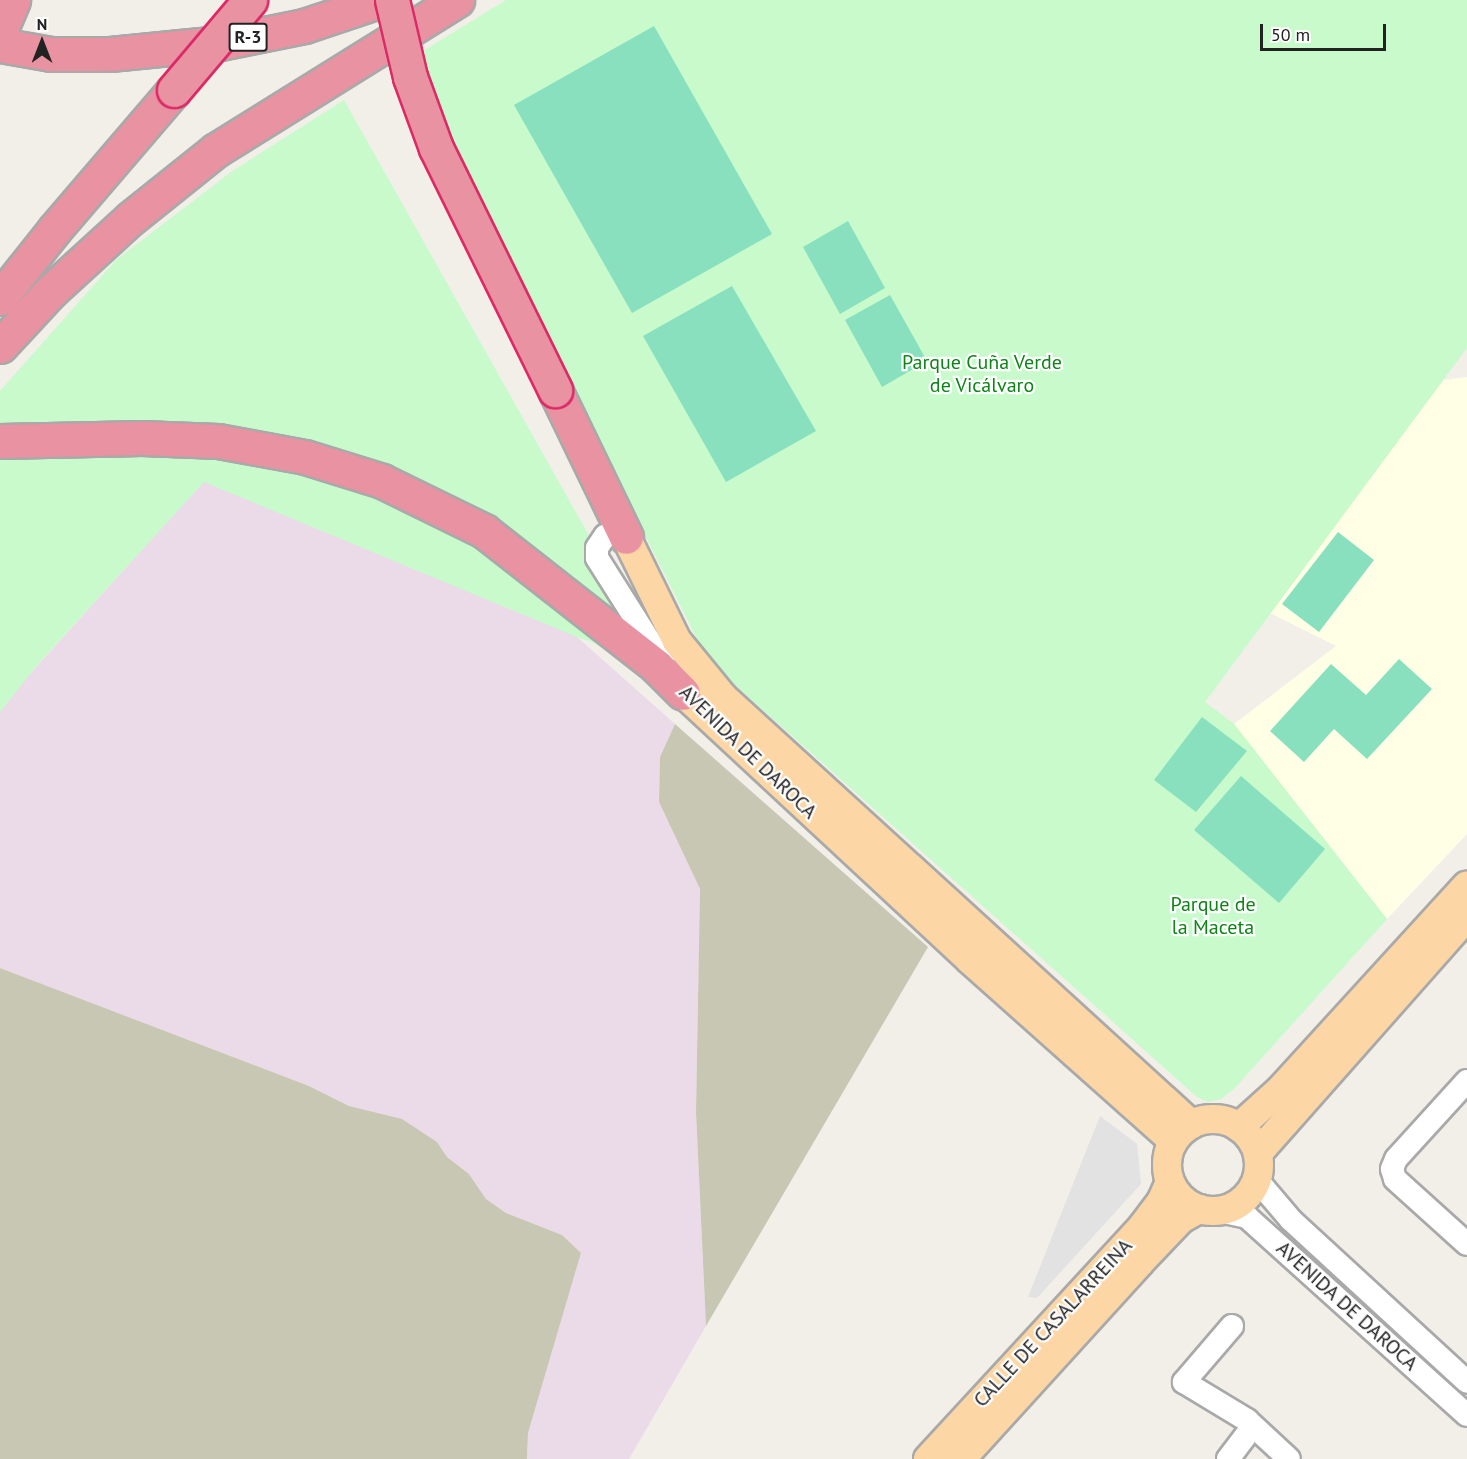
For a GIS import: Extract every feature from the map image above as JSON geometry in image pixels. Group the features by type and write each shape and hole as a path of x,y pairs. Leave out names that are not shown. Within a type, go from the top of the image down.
{"highway":[{"path":"0,31 13,0"},
{"path":"0,298 54,230 250,0"},
{"name":"R-3","path":"0,45 51,54 110,54 230,41 304,26 382,0"},
{"path":"392,0 410,77 436,148 626,537"},
{"path":"0,346 51,291 131,218 216,150 457,0"},
{"path":"0,441 142,438 218,441 305,457 382,481 484,531 656,666 683,693"}],"main road":[{"name":"AVENIDA DE DAROCA","path":"626,537 677,641 723,697 1182,1133"},
{"name":"AVENIDA DE DAROCA","path":"683,693 952,944 1182,1133"},
{"path":"1239,1127 1259,1112 1280,1090 1467,885"},
{"path":"1257,1166 1248,1134 1239,1127 1216,1119 1182,1133 1167,1169 1170,1182 1177,1194 1209,1210 1242,1201 1257,1166 1467,917"},
{"name":"CALLE DE CASALARREINA","path":"928,1459 1142,1227 1161,1202 1170,1182"},
{"name":"CALLE DE CASALARREINA","path":"961,1459 1181,1219 1209,1210"}],"street":[{"name":"AVENIDA DE DAROCA","path":"626,537 614,533 605,536 597,548 597,558 683,693"},
{"path":"1467,1082 1396,1159 1392,1169 1395,1179 1467,1244"},
{"name":"AVENIDA DE DAROCA","path":"1257,1166 1291,1220 1467,1382"},
{"name":"AVENIDA DE DAROCA","path":"1209,1210 1247,1217 1467,1415"},
{"path":"1232,1326 1184,1382 1253,1426 1289,1459"},
{"path":"1228,1459 1253,1426"}],"shaded area":[{"path":"1467,377 1467,834 1387,919 1234,724 1336,646 1270,613 1443,380"},
{"path":"204,481 562,629 577,637 675,724 660,757 659,802 700,889 696,1112 706,1326 629,1459 527,1459 528,1433 581,1253 562,1235 506,1213 486,1199 469,1174 447,1157 437,1142 402,1120 349,1106 309,1086 0,968 0,707"},
{"path":"675,724 928,947 706,1326 696,1112 700,889 659,802 660,757"},
{"path":"0,968 309,1086 349,1106 402,1119 437,1142 447,1157 469,1174 486,1199 506,1213 562,1235 581,1253 528,1433 527,1459 0,1459"},
{"path":"1100,1116 1137,1144 1141,1184 1037,1298 1028,1297"}],"green space":[{"name":"Parque Cuña Verde de Vicálvaro","path":"506,0 1467,0 1467,348 1205,702 1234,724 1387,919 1233,1090 1221,1099 1208,1102 1197,1097 708,661 428,103 413,57"},
{"path":"654,26 772,234 632,313 514,105"},
{"path":"344,100 663,667 577,637 204,482 38,664 0,712 0,391 116,260 231,172"},
{"path":"848,221 885,288 840,314 803,247"},
{"path":"732,286 816,431 726,482 643,336"},
{"path":"890,295 927,361 882,387 845,320"},
{"path":"1338,532 1374,560 1319,632 1282,604"},
{"path":"1399,659 1432,689 1367,759 1334,729 1304,762 1270,731 1331,664 1366,695"},
{"path":"1202,717 1247,751 1196,812 1154,780"},
{"path":"1241,776 1325,849 1279,903 1194,830"}],"park label":[{"name":"Parque de la Maceta","path":"1213,916"}]}
